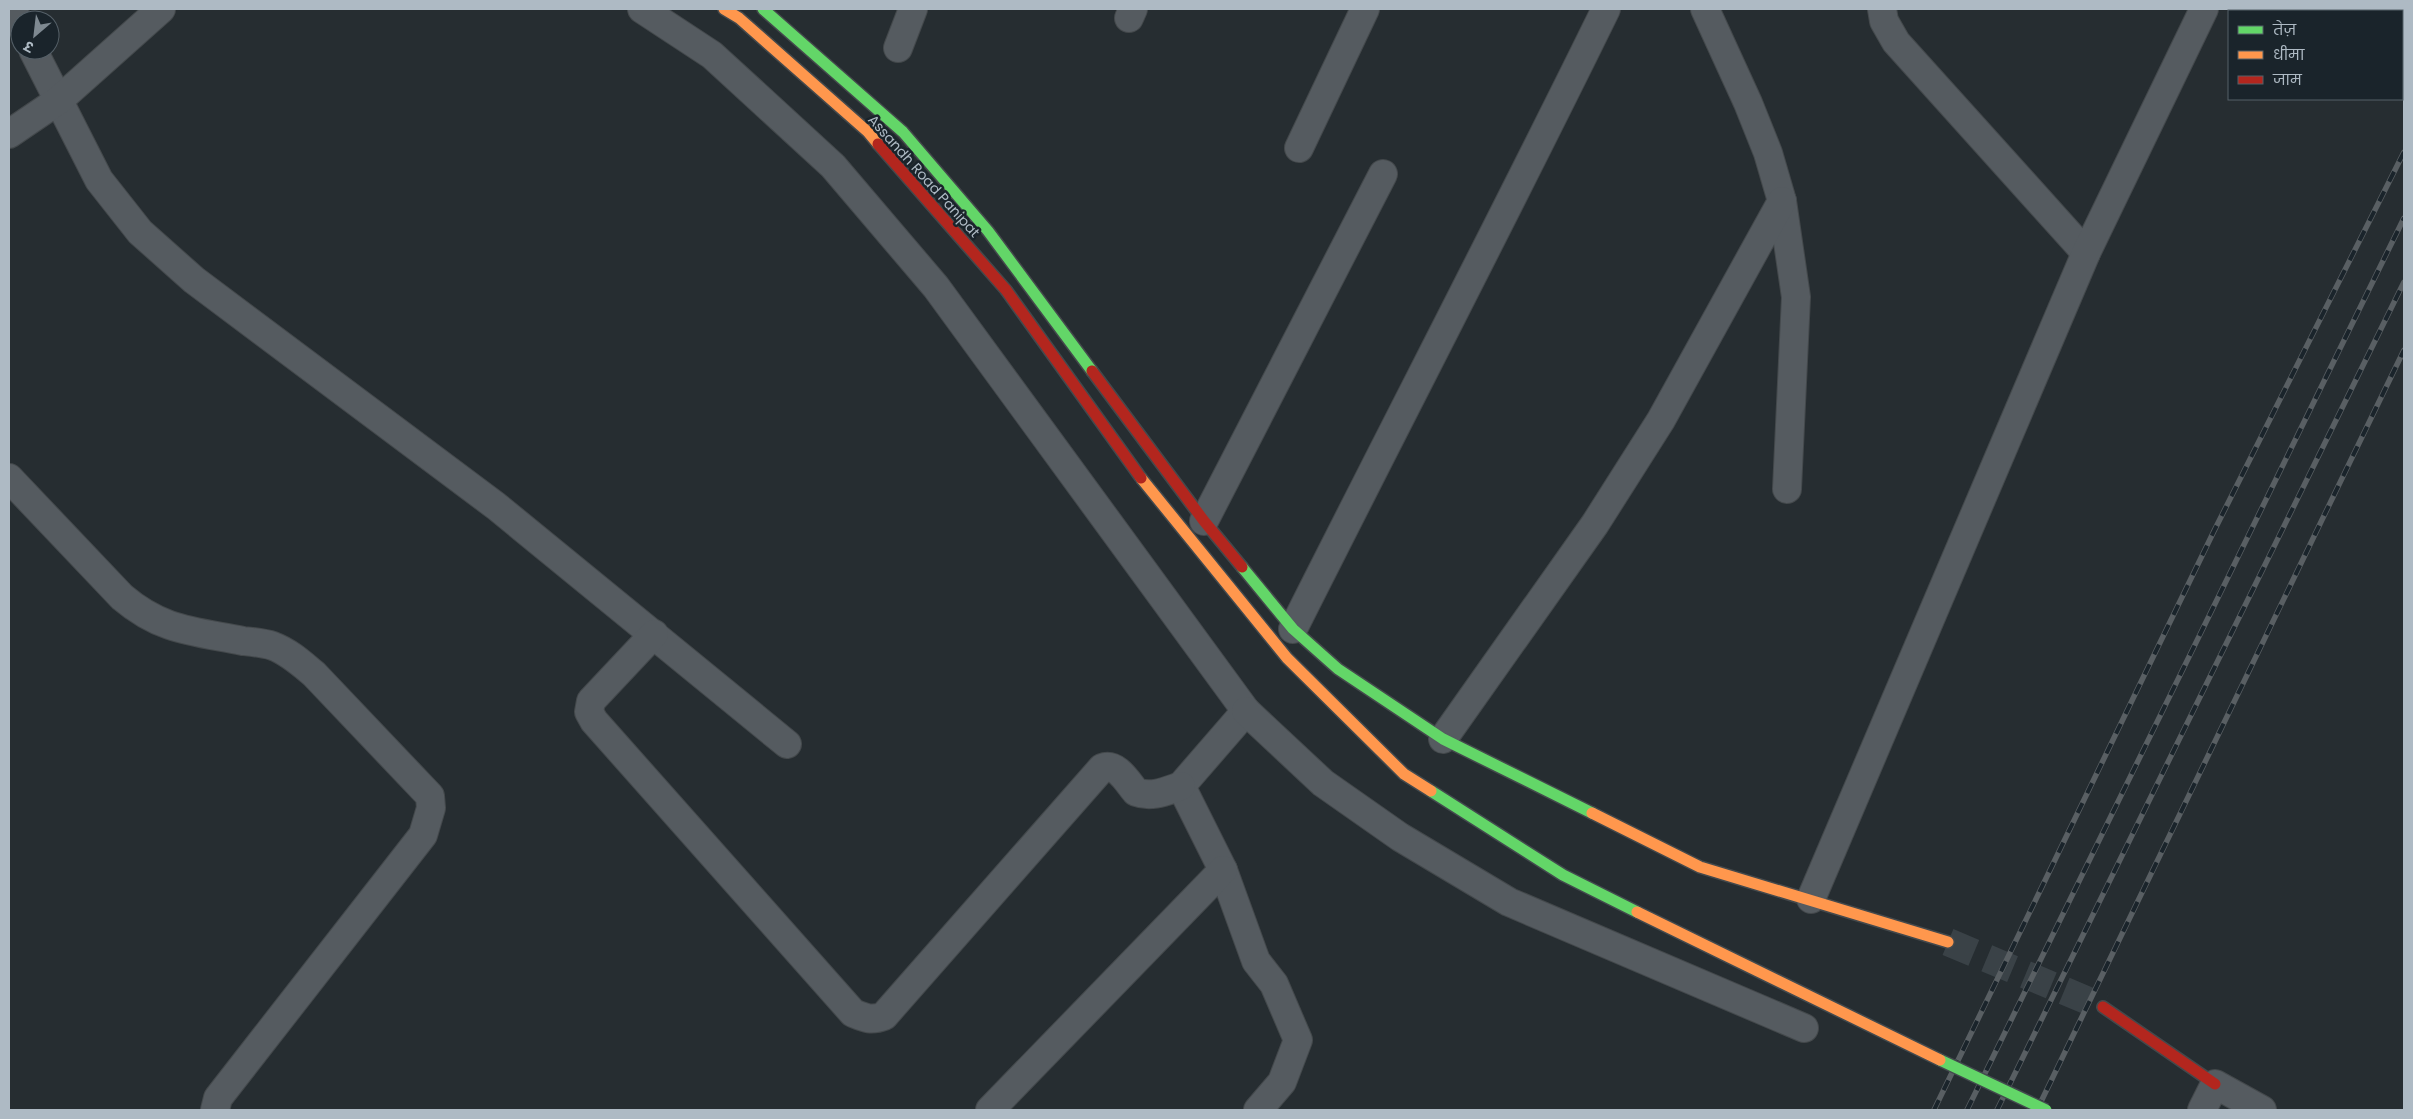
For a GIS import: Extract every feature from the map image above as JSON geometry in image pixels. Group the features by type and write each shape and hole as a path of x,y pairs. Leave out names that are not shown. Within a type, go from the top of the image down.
{"main road":[{"name":"Assandh Road Panipat","path":"724,9 738,18 868,132 1006,290 1147,486 1287,658 1404,774 1563,875 1920,1051 2046,1110"},
{"path":"763,9 903,132 988,232 1204,522 1293,629 1338,669 1443,739 1700,867 1812,899 1948,942"},
{"path":"2103,1007 2215,1084"}],"street":[{"path":"9,134 59,100 161,9"},
{"path":"642,9 712,55 833,166 936,287 1246,711 1323,783 1400,837 1509,902 1804,1028"},
{"path":"898,48 913,9"},
{"path":"1299,148 1366,9"},
{"path":"1293,629 1511,202 1606,9"},
{"path":"1706,9 1768,153 1782,201 1796,297 1787,489"},
{"path":"1882,9 1884,22 1896,42 2086,253"},
{"path":"1812,899 2086,253 2204,9"},
{"path":"38,60 99,180 140,232 194,280 496,506 787,744"},
{"path":"1204,522 1383,174"},
{"path":"1443,739 1595,524 1651,436 1782,201"},
{"path":"9,478 122,597 137,610 158,623 274,646 294,657 314,674 430,796 430,815 423,835 218,1098 215,1110"},
{"path":"654,634 591,701 589,712 594,721 854,1013 874,1020 884,1016 1102,768 1108,766 1116,769 1136,792 1141,794 1159,793 1181,786 1246,711"},
{"path":"1181,786 1223,870 1256,962 1274,984 1298,1040 1282,1082 1258,1110"},
{"path":"990,1110 1223,870"},
{"path":"2202,1110 2215,1084 2262,1110"}],"tunnel":[{"path":"1948,942 2103,1007"}],"railway":[{"path":"1934,1110 2214,531 2404,152"},
{"path":"1967,1110 2404,218"},
{"path":"1997,1110 2404,282"},
{"path":"2037,1110 2404,350"}],"traffic: fast":[{"path":"763,9 903,132 988,231 1092,371"},
{"path":"1242,567 1293,629 1338,669 1443,739 1592,813"},
{"path":"1431,791 1563,875 1637,912"},
{"path":"1940,1060 2046,1110"}],"traffic: slow":[{"path":"724,9 739,18 868,132 878,144"},
{"path":"1141,478 1287,658 1404,774 1431,791"},
{"path":"1592,813 1700,867 1948,942"},
{"path":"1637,912 1940,1060"}],"traffic: jam":[{"path":"878,144 1006,290"},
{"path":"1006,290 1141,478"},
{"path":"1092,371 1204,521 1242,567"},
{"path":"2103,1007 2215,1084"}]}
